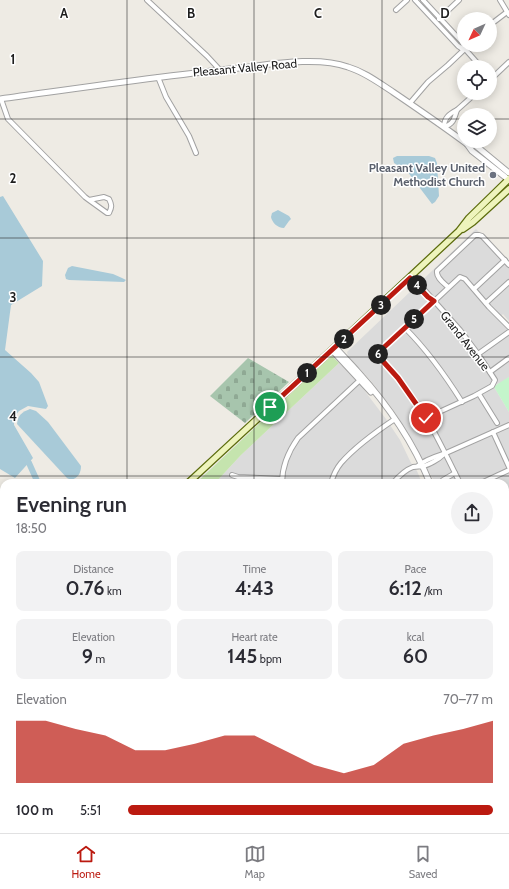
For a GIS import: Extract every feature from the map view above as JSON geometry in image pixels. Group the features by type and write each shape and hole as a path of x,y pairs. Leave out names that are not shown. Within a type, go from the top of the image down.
{"main road":[{"path":"192,479 411,277 509,180"},
{"path":"459,231 472,222 509,189"}],"street":[{"path":"147,0 220,70"},
{"path":"396,10 407,0"},
{"path":"414,0 457,45"},
{"path":"423,0 457,37"},
{"path":"435,22 459,0"},
{"path":"497,20 508,13 500,0"},
{"path":"410,103 428,82 462,52"},
{"path":"468,52 475,60"},
{"name":"Pleasant Valley Road","path":"0,99 158,77 287,63 325,62 348,66 363,72 457,137"},
{"path":"497,73 509,62"},
{"path":"158,77 166,98 189,136 196,153"},
{"path":"0,99 8,119 85,197 107,214 112,208 109,199 104,197 89,200"},
{"path":"459,108 468,100"},
{"path":"444,127 451,123 455,118 457,110"},
{"path":"444,127 444,122 447,117 457,110"},
{"name":"Pleasant Valley Road","path":"470,148 472,152 509,180"},
{"name":"Pleasant Valley Road","path":"479,148 509,173"},
{"path":"448,288 438,277 437,271 475,235 482,236 509,265"},
{"path":"474,290 505,260"},
{"name":"Grand Avenue","path":"411,277 460,330 494,378 492,386 479,394"},
{"path":"458,479 446,453 426,418 404,386 378,354 448,288 462,277 509,327"},
{"path":"486,304 509,282"},
{"path":"405,328 435,362 462,402"},
{"path":"478,354 509,332"},
{"path":"334,349 359,372 394,420 408,440 426,479"},
{"path":"334,349 394,420"},
{"path":"490,372 509,358"},
{"path":"282,479 287,456 291,447 298,438 360,380"},
{"path":"426,418 479,394 497,423"},
{"path":"333,479 341,464 373,434 394,420"},
{"path":"396,479 415,466 439,458 446,453 509,425"},
{"path":"488,479 509,468 493,432"},
{"path":"445,479 455,473"},
{"path":"232,475 260,479"}],"shaded area":[{"path":"476,229 509,263 509,321 503,314 498,319 509,331 509,377 494,387 509,412 509,479 433,479 411,438 392,408 371,381 348,356 347,352"},
{"path":"339,363 361,386 386,419 400,440 420,479 219,479 241,455"}],"green space":[{"path":"332,356 339,363 241,455 219,479 200,479"},
{"path":"248,358 289,382 245,423 210,396"},
{"path":"509,377 509,412 494,387"}],"water":[{"path":"397,156 429,156 435,158 437,163 439,196 435,202 432,204 407,171 394,163 393,158"},
{"path":"3,196 43,261 42,286 11,305 5,350 39,382 48,406 46,409 28,406 19,411 14,417 14,425 33,458 15,478 0,469 0,197"},
{"path":"278,210 289,216 291,219 284,228 277,226 271,217 272,213"},
{"path":"72,266 113,274 126,280 124,282 66,279 65,275 68,268"},
{"path":"30,409 36,411 48,422 81,466 80,473 76,478 67,478 17,424 18,418 25,411"}],"waterway":[{"path":"24,457 29,463 36,479"}],"place":[{"name":"Pleasant Valley United Methodist Church","path":"493,175"}],"route":[{"path":"270,407 410,278 428,297 434,301 380,351 378,356 404,386 426,418"}]}
